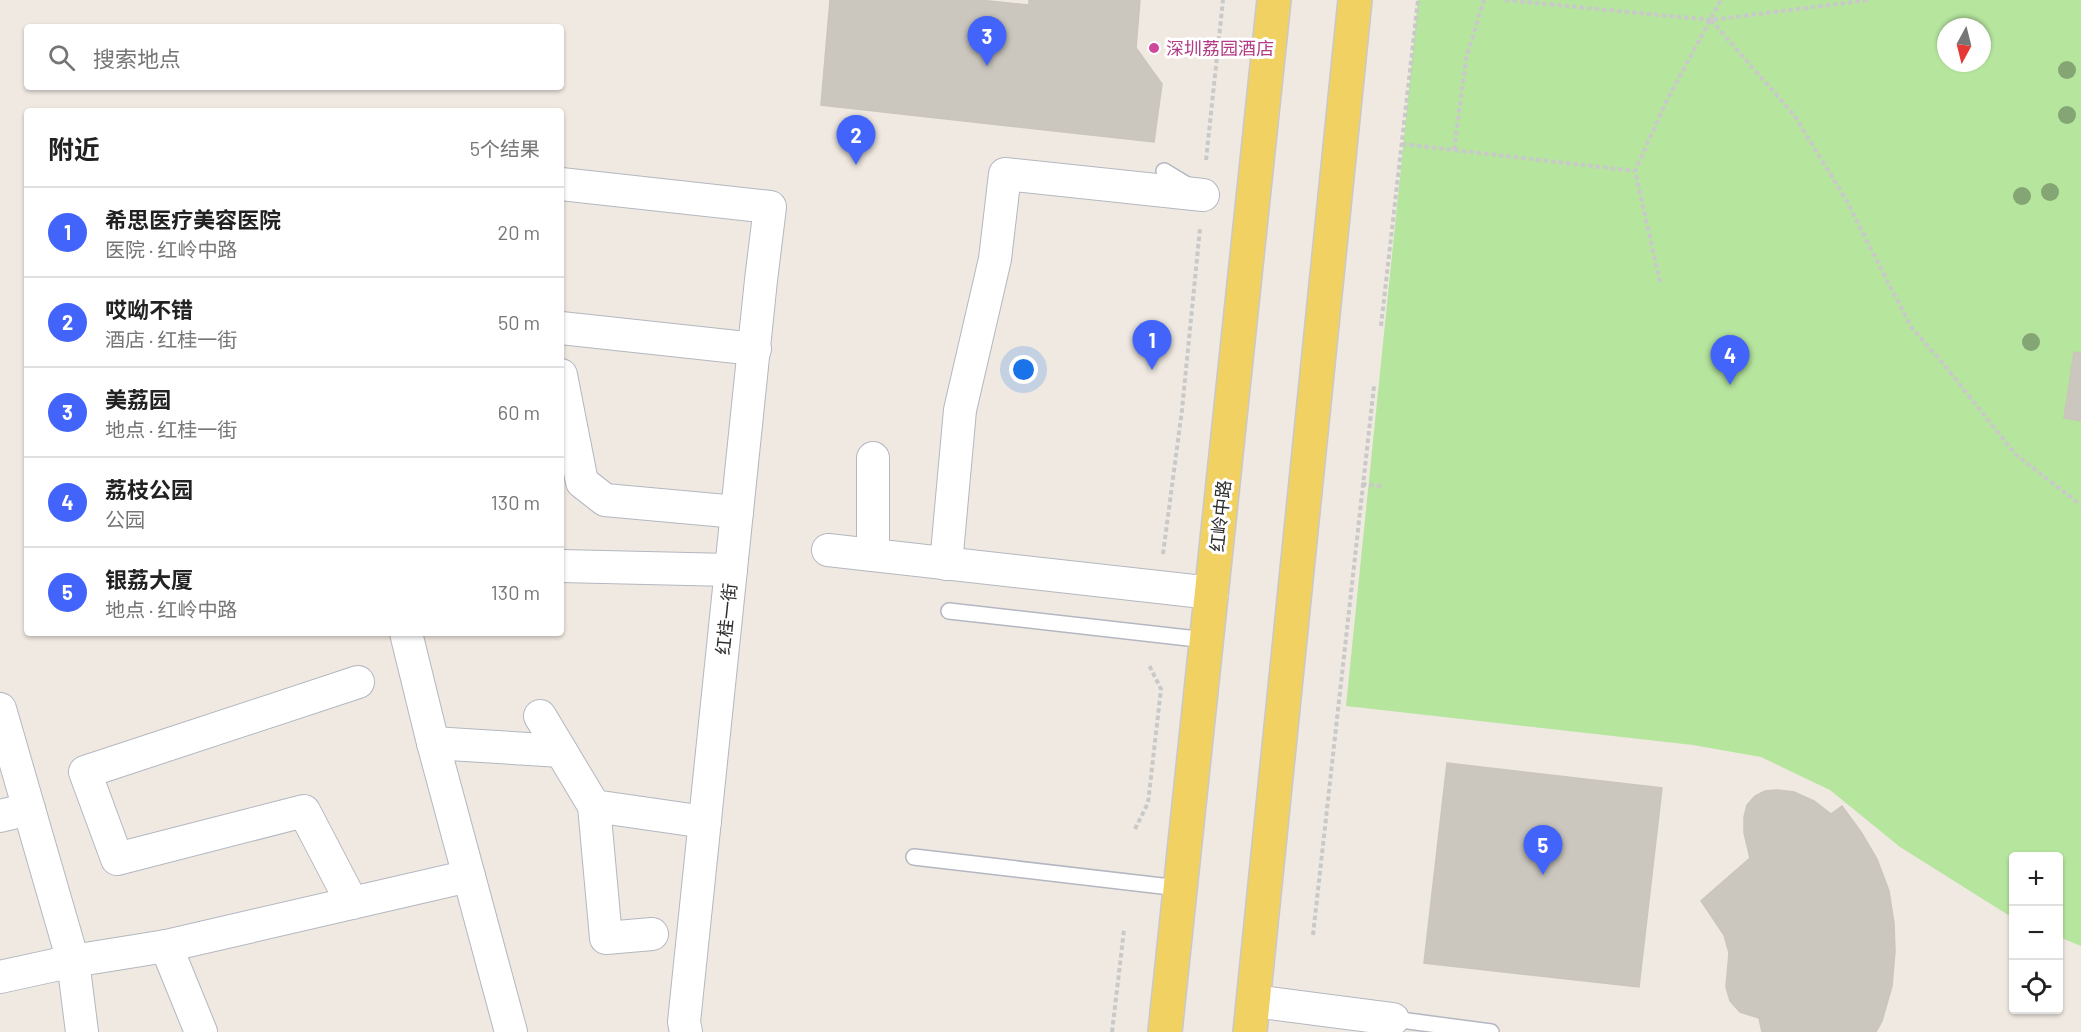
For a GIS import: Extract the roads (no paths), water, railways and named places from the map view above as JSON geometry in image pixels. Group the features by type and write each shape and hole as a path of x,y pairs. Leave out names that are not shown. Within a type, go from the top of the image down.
{"main road":[{"name":"红岭中路","path":"1165,1032 1274,0"},
{"path":"1251,1017 1355,0"}],"street":[{"path":"945,564 960,410 995,259 1005,174 1203,195"},
{"name":"红桂一街","path":"564,184 770,207 760,280 755,349 684,1022 686,1032"},
{"path":"564,328 755,349"},
{"path":"564,390 582,482 605,500 737,512"},
{"path":"873,458 873,555"},
{"path":"828,550 1212,593"},
{"path":"564,566 731,570"},
{"path":"407,636 433,743 511,1032"},
{"path":"352,903 304,811 117,859 85,772 358,682"},
{"path":"0,709 14,813 73,961 82,1032"},
{"path":"540,716 594,806 606,938 652,934"},
{"path":"433,743 561,751"},
{"path":"594,806 705,822"},
{"path":"0,977 73,961 166,946 469,876"},
{"path":"166,946 201,1032"},
{"path":"1251,1017 1392,1026"}],"lane":[{"path":"1164,171 1203,195"},
{"path":"949,611 1206,640"},
{"path":"914,857 1179,888"},
{"path":"1392,1026 1491,1032"}],"place":[{"name":"深圳荔园酒店","path":"1154,48"},
{"name":"美荔园","path":"987,66"},
{"name":"哎呦不错","path":"856,165"},
{"name":"希思医疗美容医院","path":"1152,370"},
{"name":"荔枝公园","path":"1730,385"},
{"name":"银荔大厦","path":"1543,875"}]}
